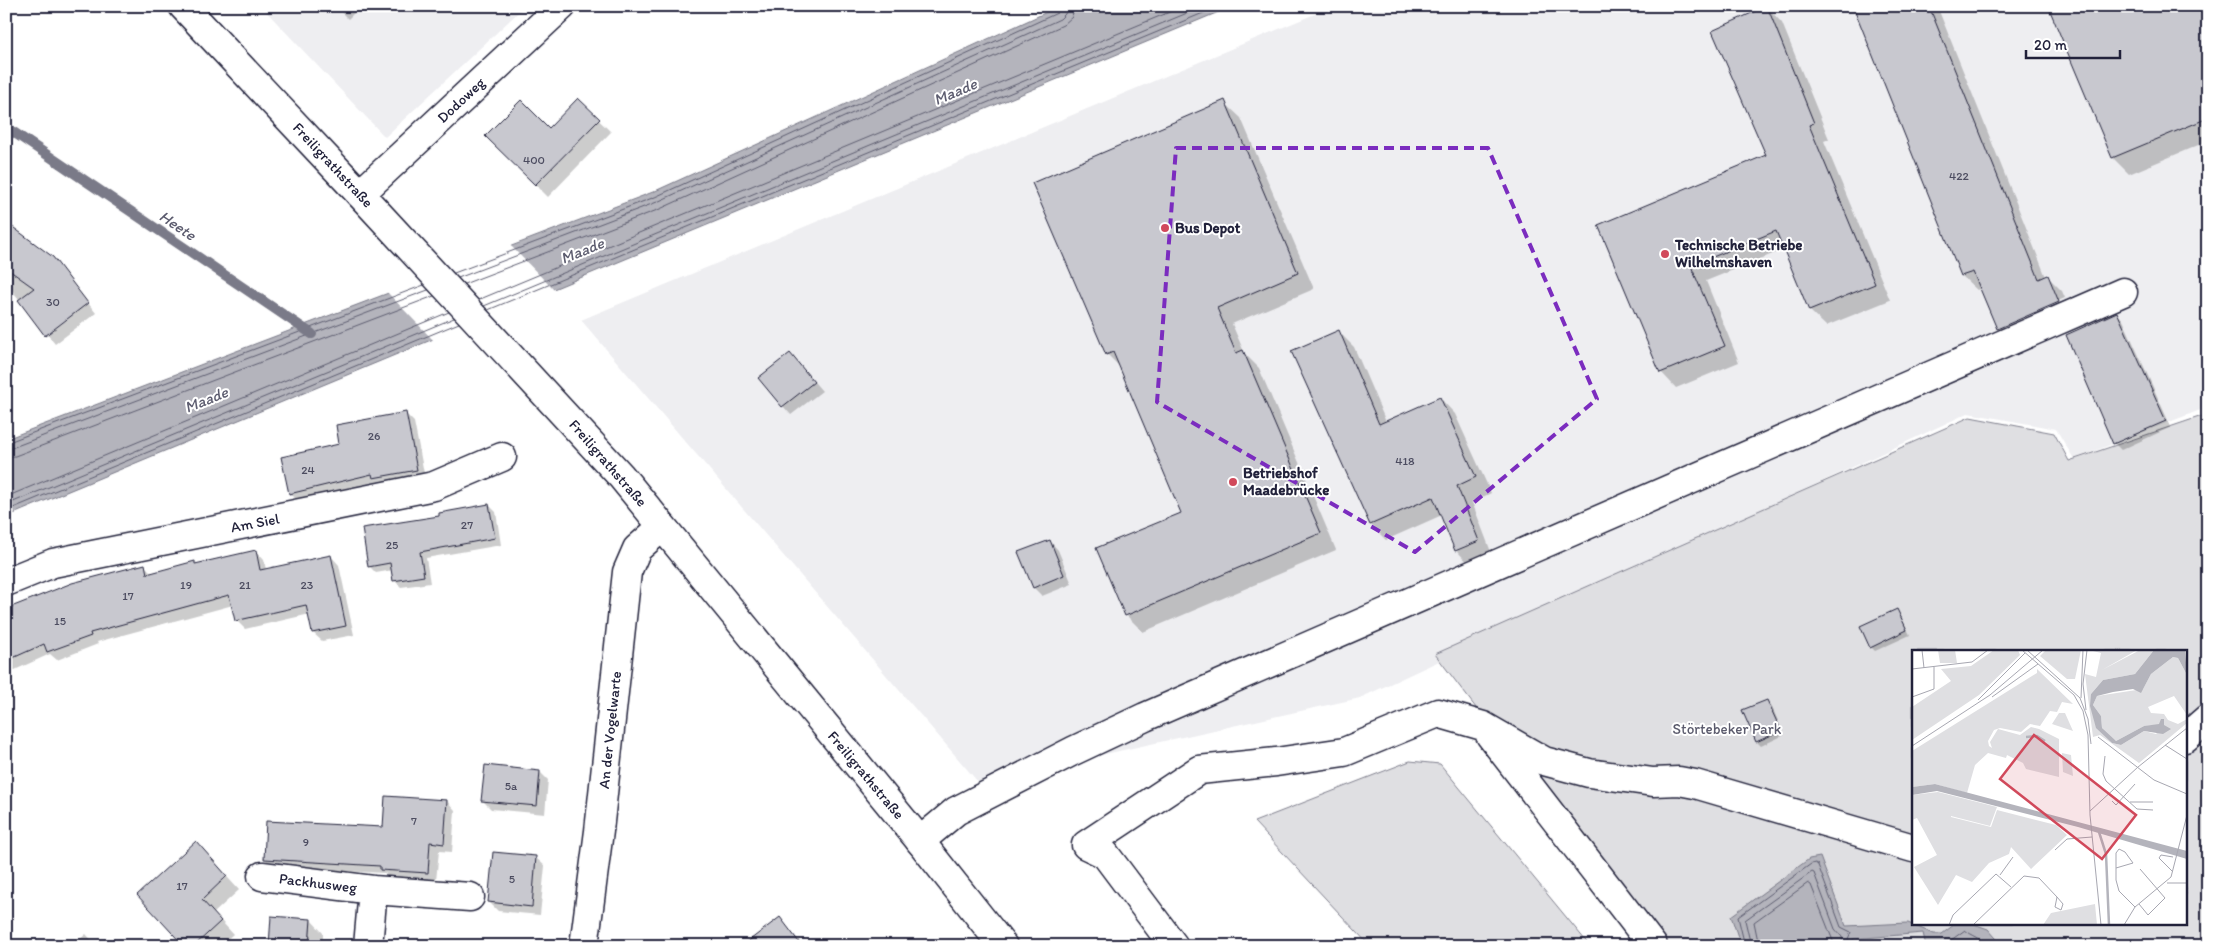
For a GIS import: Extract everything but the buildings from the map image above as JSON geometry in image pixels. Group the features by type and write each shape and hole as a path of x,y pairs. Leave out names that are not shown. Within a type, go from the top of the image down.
{"main road":[{"name":"Freiligrathstraße","path":"183,6 412,249 621,476 920,841 1003,946"},
{"name":"Dodoweg","path":"360,194 562,6"},
{"path":"920,841 956,811 1072,751 1145,717 2123,292"},
{"name":"Am Siel","path":"6,582 53,563 434,486 502,457"},
{"name":"An der Vogelwarte","path":"584,946 628,572 637,549 662,527"},
{"path":"1174,946 1105,854 1086,845 1199,770 1276,762 1344,752 1438,713 1483,726 1544,761 1589,773 1653,782 1678,781 1695,784 1912,848"},
{"path":"2186,737 2208,718"},
{"path":"1483,726 1653,946"},
{"name":"Packhusweg","path":"262,876 373,890 470,897"},
{"name":"Packhusweg","path":"368,946 373,890"}],"highlighted area":[{"path":"1176,148 1488,148 1597,399 1415,552 1157,402"}],"shaded area":[{"path":"261,6 525,6 385,137"},
{"path":"1334,6 2208,6 2208,407 2074,459 2056,429 1968,413 1360,698 978,782 581,320"}],"green space":[{"name":"Störtebeker Park","path":"2208,414 2208,946 1657,946 1435,654 1970,417 2054,433 2069,461"},
{"path":"1410,761 1440,764 1590,946 1370,946 1254,822"}],"water":[{"name":"Maade","path":"1060,6 1233,6 6,517 6,439 653,192"},
{"path":"1820,857 1846,926 1908,923 1934,934 1942,934 1955,924 1974,924 1988,929 2003,946 1926,946 1923,933 1853,939 1855,946 1741,946 1731,916 1809,859"}],"pier":[{"path":"509,244 555,291 434,341 386,291"}],"waterway":[{"name":"Heete","path":"6,127 312,334"},
{"path":"2203,946 2208,938"}],"place":[{"name":"Bus Depot","path":"1165,228"},
{"name":"Technische Betriebe Wilhelmshaven","path":"1665,254"},
{"name":"Betriebshof Maadebrücke","path":"1233,482"}]}
